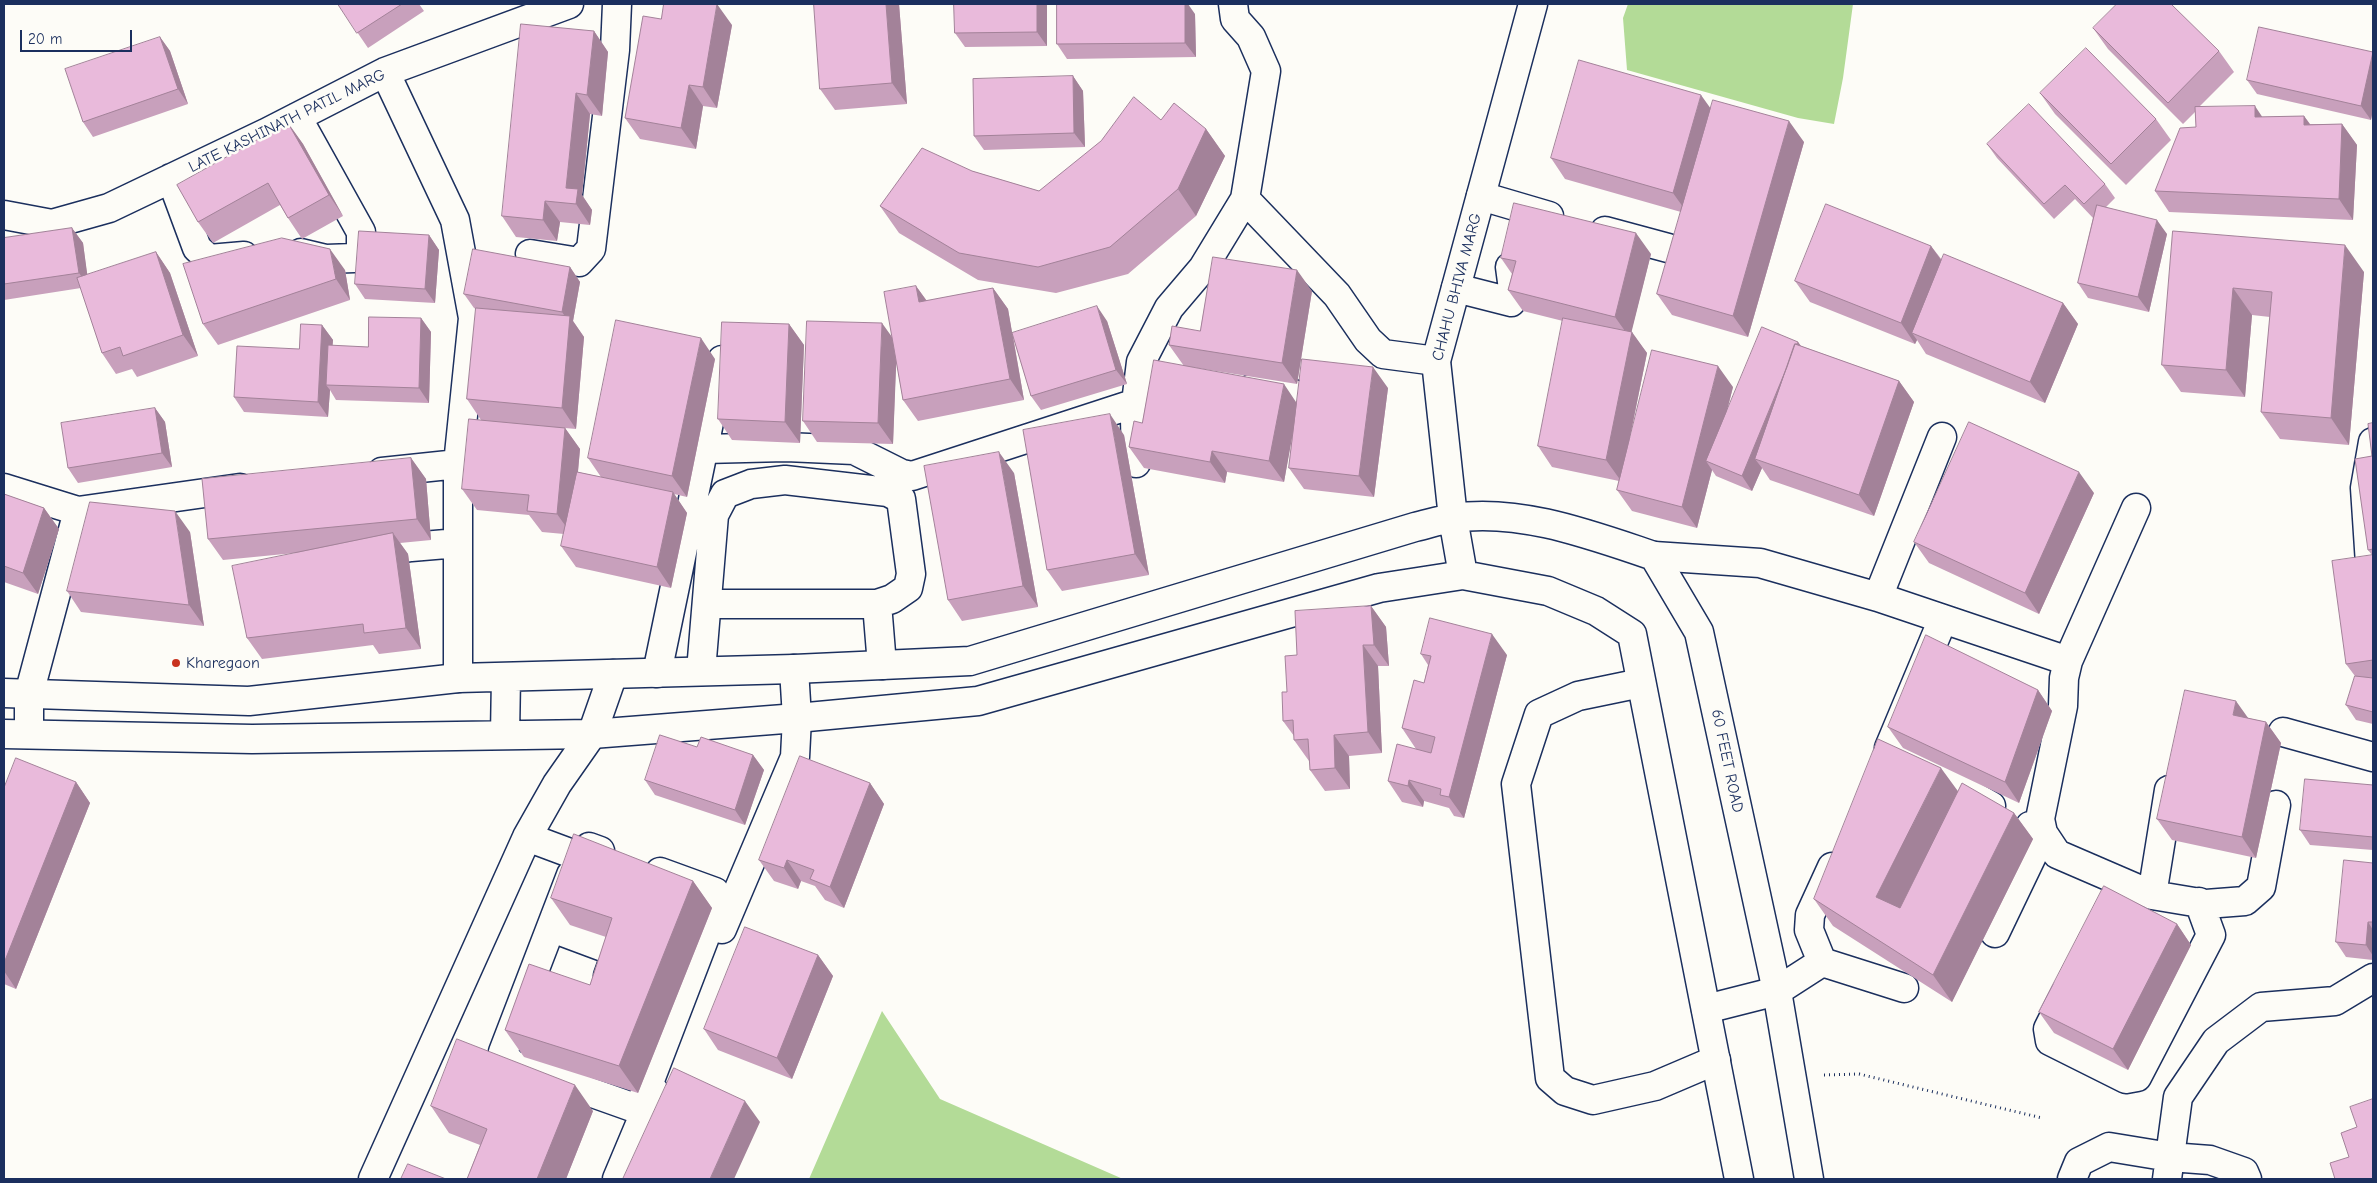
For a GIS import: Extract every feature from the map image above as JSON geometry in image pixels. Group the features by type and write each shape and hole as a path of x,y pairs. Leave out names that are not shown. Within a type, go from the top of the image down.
{"street":[{"name":"LATE KASHINATH PATIL MARG","path":"4,215 52,224 109,208 385,72 569,4"},
{"path":"530,254 579,262 592,249 615,50 617,4"},
{"path":"1136,463 1134,428 1141,362 1169,308 1203,268 1245,199 1266,71 1251,36 1235,19 1233,4"},
{"name":"CHAHU BHIVA MARG","path":"1463,575 1453,518 1436,361 1533,4"},
{"path":"385,72 455,220 474,318 458,464 458,678"},
{"path":"171,178 197,248 209,259 290,251 326,259 354,258 361,251 361,232 297,117"},
{"path":"1481,196 1668,248"},
{"path":"1245,199 1337,295 1368,340 1382,354 1436,361"},
{"path":"1456,288 1511,302 1516,296 1510,267"},
{"path":"657,673 722,360"},
{"path":"1140,371 1169,376"},
{"path":"1227,384 1294,394"},
{"path":"704,450 806,448 854,450 902,474 912,476 1136,403"},
{"path":"806,448 807,418"},
{"path":"1878,596 1942,437"},
{"path":"2370,564 2365,488 2373,442"},
{"path":"353,476 458,464"},
{"path":"701,671 714,515 725,494 751,484 785,480 888,492 901,499 911,574 908,588 892,599 877,604 707,604"},
{"path":"4,488 78,511 266,485"},
{"path":"664,502 691,509"},
{"path":"2136,508 2068,661 2064,678 2063,706 2040,819 2043,833 2057,854 2152,895 2199,902 2245,901 2261,887 2276,805"},
{"path":"78,511 17,693 16,734 212,738 592,734 797,718 978,700 1379,588 1463,575 1548,591 1596,611 1632,634 1739,1179"},
{"path":"17,693 249,700 458,678 794,669 970,660 1416,527 1453,518 1497,516 1572,529 1654,556 1760,562 1878,596 2068,661"},
{"path":"342,558 411,547 458,544"},
{"name":"60 FEET ROAD","path":"1654,556 1699,632 1778,991 1809,1179"},
{"path":"877,604 882,665"},
{"path":"1876,775 1943,619"},
{"path":"617,1179 795,757 797,718 794,669"},
{"path":"373,1179 527,837 557,784 592,734 613,674"},
{"path":"506,677 506,735"},
{"path":"1642,682 1578,696 1539,714 1516,784 1550,1078 1565,1092 1594,1100 1655,1086 1716,1060"},
{"path":"211,700 212,738"},
{"path":"2283,732 2373,757"},
{"path":"1889,748 1968,795 2043,833"},
{"path":"2152,895 2170,784"},
{"path":"1956,820 1968,795"},
{"path":"1995,933 2043,833"},
{"path":"527,837 578,856"},
{"path":"1822,962 1809,930 1810,915 1843,845"},
{"path":"589,847 715,892 718,903 642,1101 632,1107 511,1064 503,1052 578,856 589,847"},
{"path":"2109,908 2122,882"},
{"path":"2079,969 2048,1029 2050,1041 2126,1079 2137,1077 2211,935 2199,902"},
{"path":"552,928 611,950 614,959 601,995 592,999"},
{"path":"1706,1009 1778,991 1822,962"},
{"path":"1822,962 1904,988"},
{"path":"2168,1168 2178,1096 2216,1042 2261,1007 2336,1001 2373,978"},
{"path":"532,980 558,988"},
{"path":"2072,1179 2079,1162 2109,1147 2168,1168 2210,1160 2244,1172 2247,1179"}],"path":[{"path":"1791,1076 1858,1074 2042,1118"}],"green space":[{"path":"1628,4 1853,4 1843,78 1834,124 1798,118 1627,70 1623,18"},
{"path":"882,1011 940,1099 1123,1179 809,1179"}],"building":[{"path":"338,4 402,4 357,33"},
{"path":"664,4 717,4 703,87 689,85 681,128 625,118 643,16 661,19"},
{"path":"814,4 886,4 892,83 820,89"},
{"path":"954,4 1037,4 1037,32 955,33"},
{"path":"1057,4 1185,4 1185,43 1057,44"},
{"path":"2117,4 2171,4 2219,51 2168,103 2093,28"},
{"path":"521,24 594,31 587,95 576,93 566,188 578,189 576,204 545,201 543,220 502,216"},
{"path":"2259,27 2373,52 2361,106 2247,80"},
{"path":"160,37 178,89 83,122 65,69"},
{"path":"2086,48 2156,119 2111,164 2040,93"},
{"path":"1579,60 1701,95 1673,193 1551,158"},
{"path":"1073,76 1074,133 974,136 973,79"},
{"path":"1134,97 1161,120 1174,103 1206,129 1178,189 1110,247 1038,267 959,253 880,206 922,148 972,171 1039,191 1101,141"},
{"path":"1713,100 1789,121 1733,316 1657,294"},
{"path":"2029,104 2105,184 2084,204 2065,185 2044,204 1987,144"},
{"path":"2255,106 2255,117 2304,116 2304,125 2342,124 2339,199 2155,191 2180,128 2196,127 2195,107"},
{"path":"288,123 329,195 288,218 268,183 198,222 177,185"},
{"path":"1514,203 1636,233 1615,317 1508,290 1516,261 1501,258"},
{"path":"1826,204 1931,246 1901,323 1795,281"},
{"path":"2097,205 2157,220 2138,297 2078,283"},
{"path":"72,228 79,273 4,284 4,238"},
{"path":"359,231 429,235 425,289 355,284"},
{"path":"2173,231 2345,245 2331,418 2261,412 2272,292 2233,288 2226,370 2162,365"},
{"path":"282,238 330,249 336,279 203,324 183,264"},
{"path":"473,249 570,267 562,312 464,294"},
{"path":"156,252 183,335 123,356 120,347 102,353 77,278"},
{"path":"1944,254 2063,303 2030,382 1912,333"},
{"path":"1213,257 1297,270 1282,363 1169,345 1172,326 1200,331"},
{"path":"916,286 919,302 993,288 1010,379 903,400 884,292"},
{"path":"1097,306 1116,370 1031,396 1012,333"},
{"path":"476,308 570,316 562,408 467,399"},
{"path":"369,317 421,318 419,388 326,385 328,345 368,347"},
{"path":"1563,318 1632,332 1606,460 1538,446"},
{"path":"616,320 701,338 672,476 588,458"},
{"path":"807,321 882,323 878,423 803,421"},
{"path":"722,322 789,324 785,422 718,419"},
{"path":"301,324 322,325 318,402 234,397 237,346 299,349"},
{"path":"1762,327 1798,342 1795,344 1742,476 1706,461"},
{"path":"1795,344 1899,381 1859,495 1755,459"},
{"path":"1652,350 1718,366 1682,507 1617,490"},
{"path":"1302,359 1373,367 1359,476 1289,468"},
{"path":"1154,360 1284,384 1269,461 1212,451 1210,462 1129,447 1134,421 1142,423"},
{"path":"155,408 162,453 68,468 61,423"},
{"path":"1110,414 1135,554 1047,570 1023,430"},
{"path":"469,419 565,428 557,514 527,511 529,495 462,489"},
{"path":"1969,422 2079,472 2025,593 1914,542"},
{"path":"2373,423 2373,549 2368,550 2355,459 2372,456 2368,424"},
{"path":"999,452 1023,586 948,600 924,466"},
{"path":"411,458 417,519 208,539 202,479"},
{"path":"577,472 673,492 657,567 561,546"},
{"path":"4,494 44,508 23,573 4,566"},
{"path":"90,502 175,511 189,605 67,591"},
{"path":"393,533 406,628 364,633 363,624 247,638 232,566"},
{"path":"2373,555 2373,660 2346,664 2332,561"},
{"path":"1371,606 1374,645 1363,645 1368,732 1334,735 1335,768 1310,770 1308,739 1294,740 1293,720 1283,721 1282,692 1287,692 1285,656 1297,655 1295,611"},
{"path":"1430,618 1492,634 1449,797 1440,795 1441,789 1409,780 1408,786 1388,781 1397,744 1431,753 1435,737 1402,728 1414,680 1424,683 1431,656 1421,654"},
{"path":"1926,635 2038,690 2005,782 1888,727"},
{"path":"2355,676 2373,678 2373,712 2346,705"},
{"path":"2185,690 2236,701 2233,715 2266,722 2242,837 2157,819"},
{"path":"660,735 697,747 701,737 753,755 735,810 645,780"},
{"path":"1878,739 1941,768 1876,897 1900,908 1962,783 2014,813 1933,975 1814,899"},
{"path":"800,756 870,783 830,887 810,879 814,870 787,860 784,868 759,860"},
{"path":"16,758 76,782 4,963 4,788"},
{"path":"2305,779 2373,785 2373,837 2300,830"},
{"path":"574,834 693,881 619,1066 505,1030 529,964 590,985 612,918 551,898"},
{"path":"2344,860 2373,863 2373,922 2368,922 2366,945 2336,942"},
{"path":"2104,886 2177,924 2113,1049 2039,1012"},
{"path":"745,927 818,955 777,1058 704,1029"},
{"path":"457,1039 575,1085 537,1179 467,1179 487,1129 431,1106"},
{"path":"674,1068 745,1101 710,1179 623,1179"},
{"path":"2373,1099 2373,1179 2335,1179 2330,1163 2349,1157 2341,1133 2357,1127 2350,1107"},
{"path":"408,1164 446,1179 401,1179"}],"place":[{"name":"Kharegaon","path":"176,663"}]}
